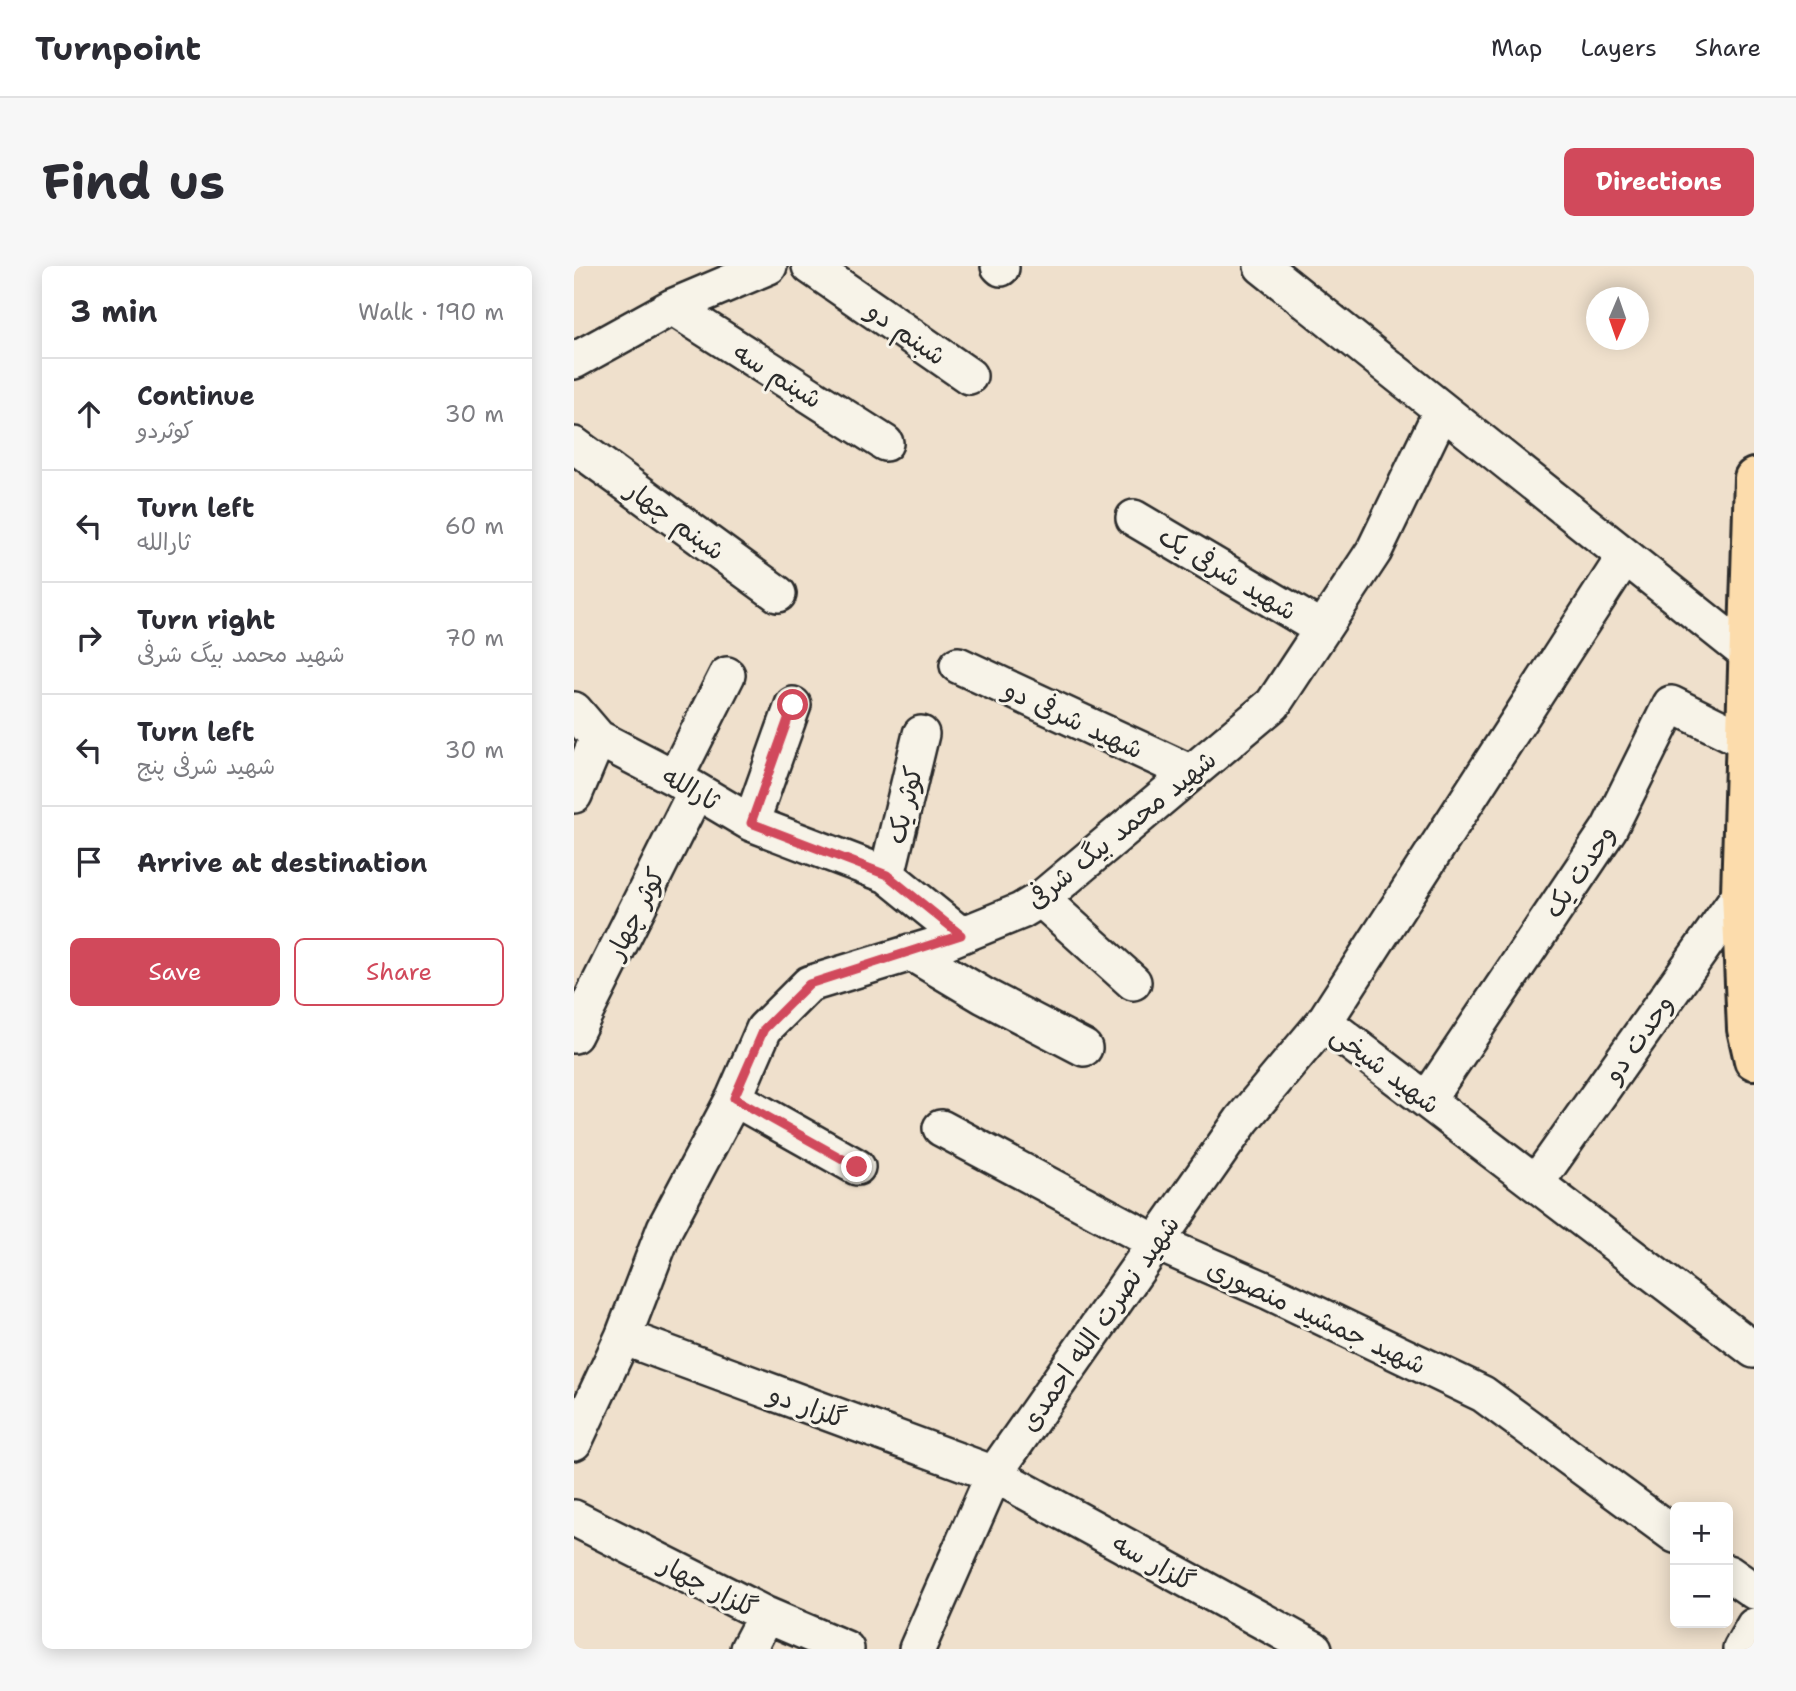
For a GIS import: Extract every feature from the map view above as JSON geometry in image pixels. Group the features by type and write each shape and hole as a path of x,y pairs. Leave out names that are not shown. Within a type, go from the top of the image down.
{"main road":[{"path":"1754,478 1741,892 1747,1029 1754,1060"}],"street":[{"path":"574,361 672,307 769,266"},
{"name":"شبنم دو","path":"810,266 969,376"},
{"path":"1262,266 1749,655"},
{"name":"شبنم سه","path":"672,307 885,443"},
{"name":"شهید محمد بیگ شرفی","path":"574,1442 623,1337 664,1228 734,1098 764,1029 809,984 961,935 1021,911 1041,899 1273,704 1374,551 1442,410"},
{"name":"شبنم چهار","path":"574,445 778,594"},
{"name":"شهید شرفی یک","path":"1134,518 1322,629"},
{"name":"شهید شیخی","path":"1625,556 1324,1023 1754,1350"},
{"name":"شهید شرفی دو","path":"958,665 1191,773"},
{"name":"کوثر چهار","path":"574,1035 686,784 727,675"},
{"name":"وحدت یک","path":"1427,1100 1609,829 1671,704 1746,741"},
{"path":"751,823 793,705"},
{"name":"ثارالله","path":"574,710 598,738 686,784 751,823 887,875 961,935"},
{"name":"کوثر یک","path":"887,875 921,734"},
{"path":"574,795 598,738"},
{"name":"وحدت دو","path":"1536,1184 1741,892"},
{"path":"1041,899 1133,982"},
{"path":"910,952 1084,1048"},
{"name":"شهید نصرت الله احمدی","path":"917,1649 993,1474 1242,1120 1324,1023"},
{"path":"734,1098 857,1167"},
{"name":"شهید جمشید منصوری","path":"941,1128 1155,1242 1270,1292 1483,1394 1670,1531"},
{"name":"گلزار دو","path":"623,1337 993,1474"},
{"name":"گلزار سه","path":"993,1474 1314,1649"},
{"name":"گلزار چهار","path":"574,1518 766,1615 846,1649"},
{"path":"1733,1576 1754,1591"},
{"path":"748,1649 766,1615"},
{"path":"1741,1649 1754,1626"}],"route":[{"path":"793,705 751,823 887,875 961,935 937,945 809,984 764,1029 734,1098 857,1167"}]}
